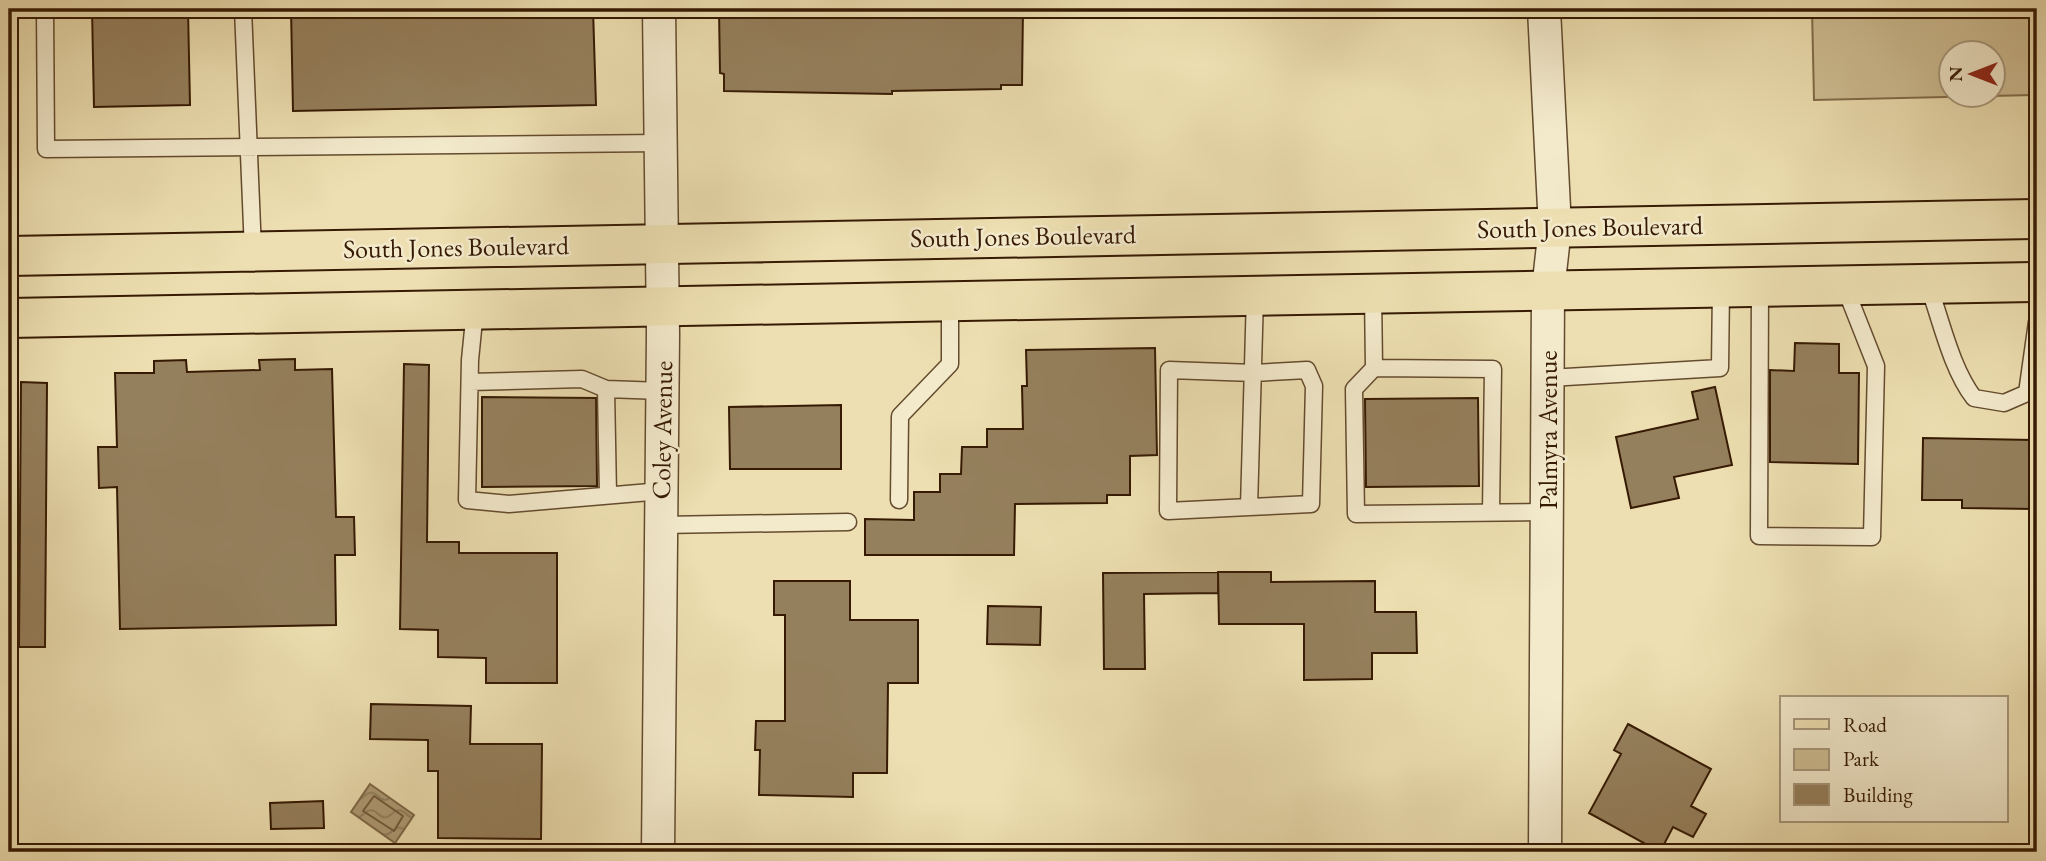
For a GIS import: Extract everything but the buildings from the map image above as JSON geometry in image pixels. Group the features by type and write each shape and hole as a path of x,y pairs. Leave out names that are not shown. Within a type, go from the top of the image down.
{"main road":[{"name":"South Jones Boulevard","path":"9,256 2037,219"},
{"path":"9,318 2037,282"}],"street":[{"name":"Coley Avenue","path":"658,852 663,306 659,9"},
{"name":"Palmyra Avenue","path":"1544,9 1555,228 1548,290 1545,852"}],"lane":[{"path":"45,9 46,149 661,142"},
{"path":"243,9 253,251"},
{"path":"1928,284 1959,378 1974,398 2004,403 2026,393 2037,322"},
{"path":"1760,287 1759,536 1871,537 1876,366 1844,285"},
{"path":"1549,378 1720,368 1721,288"},
{"path":"1373,293 1374,368 1354,389 1356,514 1548,513"},
{"path":"1249,507 1255,295"},
{"path":"900,500 900,416 950,364 950,300"},
{"path":"475,309 467,500 509,504 662,491"},
{"path":"1374,368 1493,369 1491,513"},
{"path":"1169,370 1254,373 1307,370 1314,386 1311,504 1249,507 1168,511 1169,370"},
{"path":"470,382 582,379 606,389 662,391"},
{"path":"606,389 608,495"},
{"path":"661,525 848,522"}],"green space":[{"path":"1812,9 2037,9 2037,95 2008,96 2008,38 1938,38 1938,97 1814,100"}],"water":[{"path":"370,784 414,815 395,843 351,812"}]}
